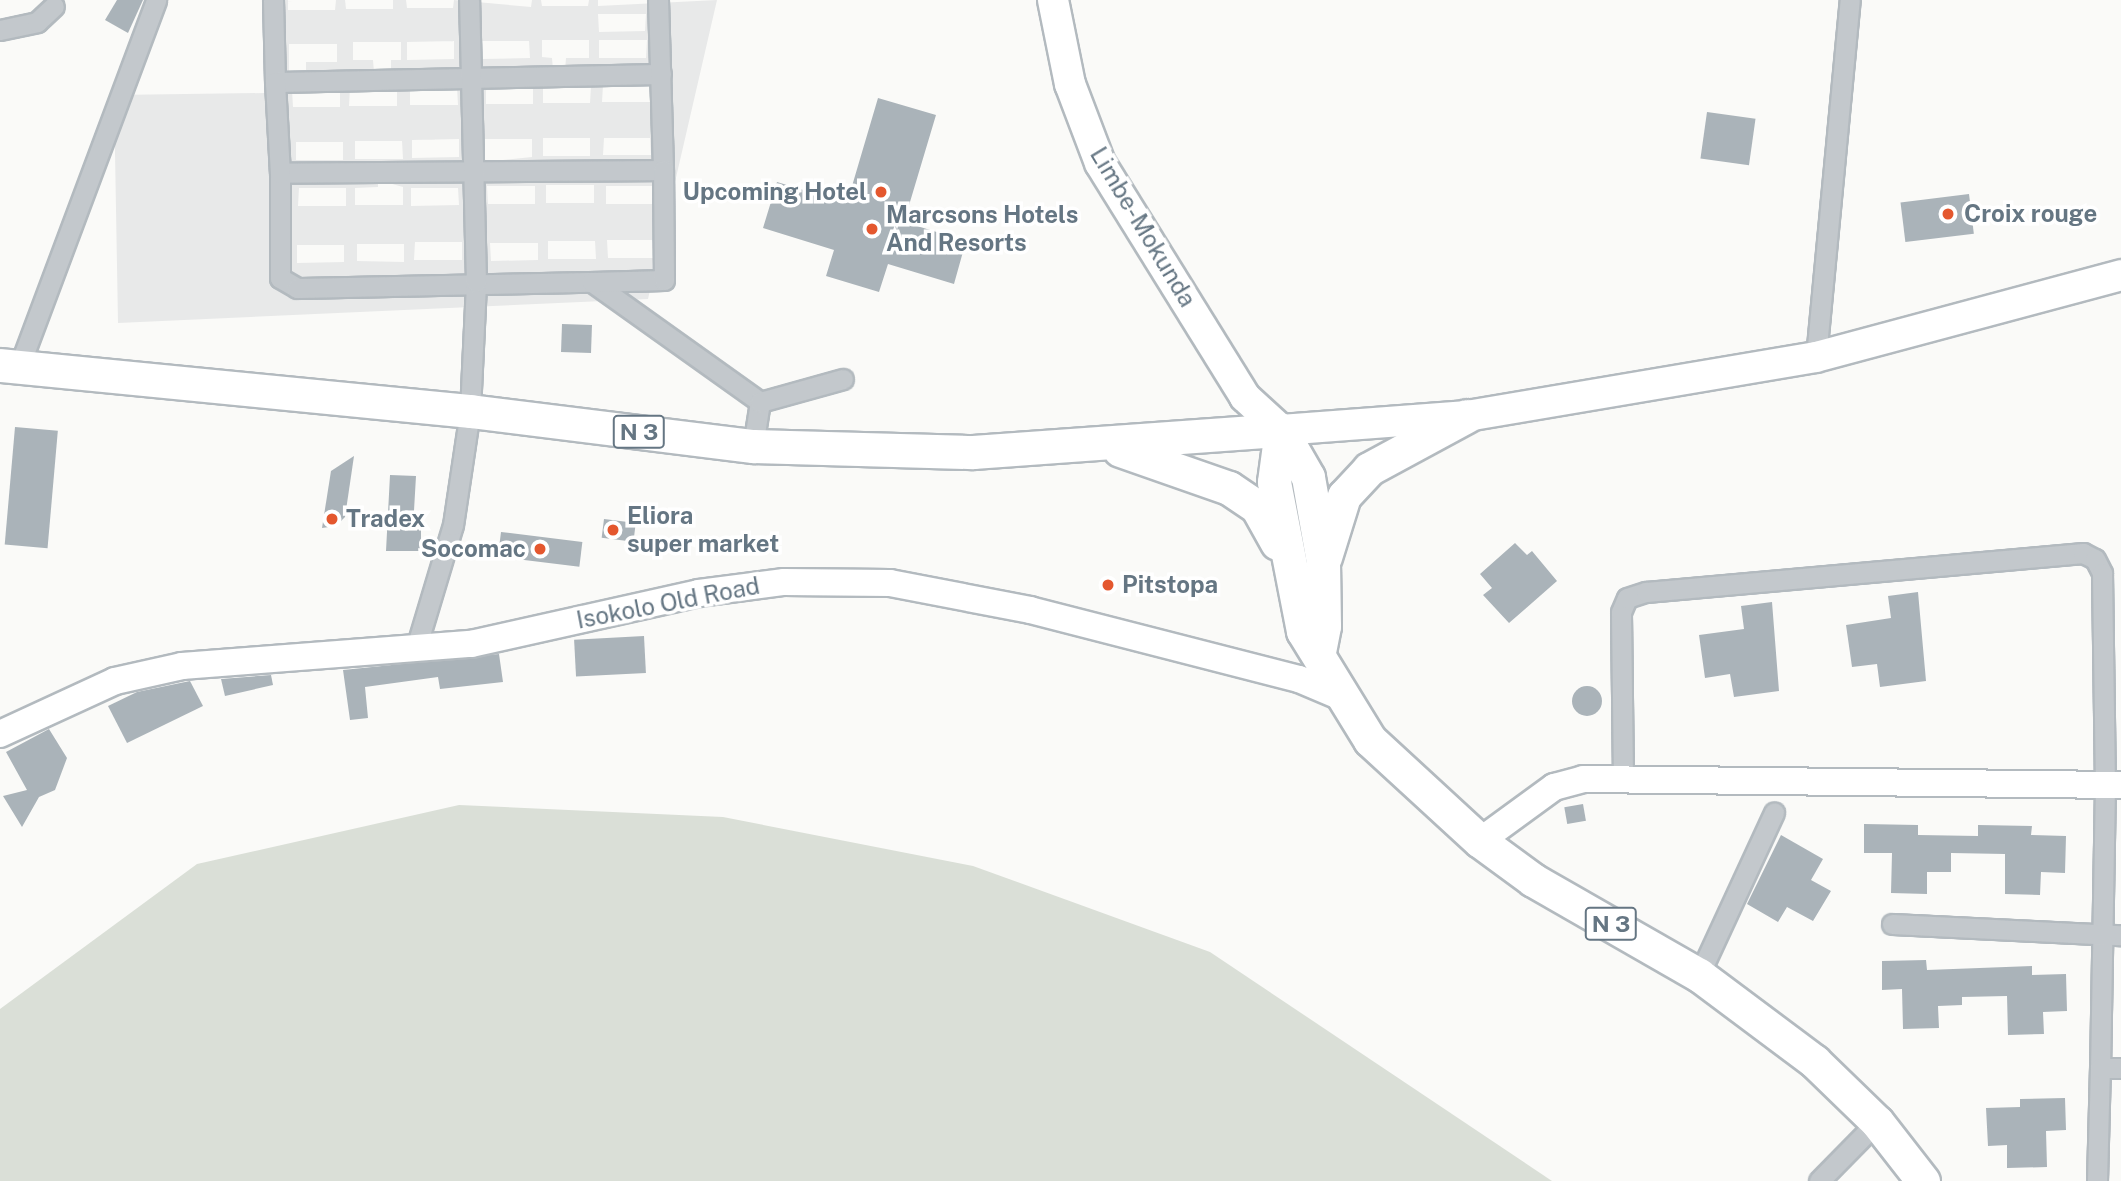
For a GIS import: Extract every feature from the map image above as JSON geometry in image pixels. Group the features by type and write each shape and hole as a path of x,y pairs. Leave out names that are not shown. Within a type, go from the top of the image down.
{"highway":[{"name":"N 3","path":"10,366 470,411 753,446 973,452 1108,446 1281,430 1274,482 1303,631 1319,651 1339,696 1370,740 1480,841 1533,880 1699,975 1814,1061 1877,1122 1923,1181"},
{"path":"1323,562 1344,496 1369,469 1467,416"},
{"path":"1281,430 1308,477 1323,562 1324,626 1319,651"},
{"path":"1108,446 1229,488 1257,507 1289,565"}],"main road":[{"name":"Limbe-Mokunda","path":"1053,0 1070,84 1100,163 1245,397 1281,430"},
{"path":"1281,430 1467,416 1816,357 2121,275"}],"street":[{"path":"10,366 156,0"},
{"path":"273,0 280,173 280,278 297,288 664,280 659,0"},
{"path":"416,648 453,525 470,411 477,282 471,170 469,0"},
{"path":"1816,357 1850,0"},
{"path":"0,30 37,22 54,6"},
{"path":"275,82 661,74"},
{"path":"280,173 663,170"},
{"path":"592,282 760,402"},
{"path":"760,402 843,379"},
{"path":"753,446 760,402"},
{"path":"1623,778 1621,612 1627,598 1646,592 2083,553 2095,559 2102,573 2113,785 2101,936 2097,1181"},
{"name":"Isokolo Old Road","path":"0,734 115,681 182,666 471,644 699,593 784,582 890,583 1030,610 1299,679 1339,696"},
{"path":"1480,841 1554,786 1623,778 2113,785"},
{"path":"1699,975 1774,813"},
{"path":"1892,924 2121,935"},
{"path":"2100,1068 2121,1068"},
{"path":"1819,1181 1877,1122"}],"shaded area":[{"path":"263,0 288,0 288,10 335,10 336,0 345,0 346,9 393,9 393,0 406,0 407,8 453,8 454,0 531,7 532,0 541,0 542,6 588,6 589,0 598,0 598,6 717,0 648,299 118,323 114,95 265,93","holes":["598,14 646,14 645,31 599,32","542,40 589,40 589,58 566,58 565,70 553,70 552,58 542,57","599,40 647,40 646,58 599,58","454,41 454,59 407,60 407,42","482,41 529,41 530,58 482,59","353,42 401,42 401,60 391,60 391,72 374,72 373,60 353,60","289,44 337,44 337,62 306,62 306,74 289,73","649,84 650,102 602,102 603,85","543,85 591,86 590,103 543,103","486,86 533,86 533,104 486,104","457,87 458,105 410,105 410,88","350,88 397,89 397,106 349,106","340,89 340,107 293,107 292,90","543,138 590,138 590,156 543,156","604,138 650,138 651,155 603,155","459,139 459,157 412,158 412,140","484,139 532,139 532,157 484,162","355,141 402,141 403,159 355,159","296,142 343,142 343,160 296,160","378,180 403,187 403,205 355,205 355,188 378,187","546,185 594,185 594,203 546,203","487,186 535,186 535,204 488,204","606,186 654,186 654,204 606,204","299,188 346,188 346,206 298,206","411,188 458,188 459,205 411,206","607,240 655,240 655,258 608,258","548,241 595,241 596,259 548,259","415,242 462,242 462,260 414,260","490,243 538,243 538,260 491,261","357,244 404,244 404,262 357,261","297,245 344,245 344,262 297,263"]},
{"path":"459,805 723,817 973,866 1210,952 1552,1181 0,1181 0,1009 197,864"}],"building":[{"path":"117,0 143,0 128,33 105,20"},
{"name":"Upcoming Hotel","path":"878,98 936,115 904,222 966,241 954,284 888,264 879,292 826,276 834,250 763,228 777,182 847,203"},
{"path":"1707,112 1756,119 1749,165 1700,159"},
{"path":"1969,194 1974,234 1905,242 1901,202"},
{"path":"562,324 592,325 591,353 561,352"},
{"path":"15,427 58,431 48,548 5,545"},
{"path":"354,456 345,517 336,526 322,528 331,471"},
{"path":"390,475 416,476 413,528 421,529 421,551 386,551"},
{"path":"604,519 636,523 633,542 602,538"},
{"name":"Socomac","path":"501,532 582,542 579,567 498,557"},
{"path":"1515,543 1527,555 1532,551 1557,581 1509,623 1483,595 1492,588 1480,574"},
{"path":"1918,592 1926,681 1880,687 1877,664 1852,667 1846,625 1891,618 1888,596"},
{"path":"1772,602 1779,691 1734,697 1730,674 1705,678 1699,635 1744,629 1741,606"},
{"path":"644,636 646,673 576,677 574,640"},
{"path":"499,654 503,682 440,689 438,677 365,687 368,718 350,720 343,670"},
{"path":"271,675 273,685 225,696 221,679"},
{"path":"190,681 203,706 127,743 108,706 137,692"},
{"path":"1587,686 1598,690 1602,701 1598,712 1587,716 1576,712 1572,701 1576,690"},
{"path":"49,729 67,758 55,790 39,797 22,827 3,796 27,790 6,752"},
{"path":"1583,804 1586,821 1567,824 1564,807"},
{"path":"1864,824 1918,825 1918,835 1978,836 1978,825 2032,826 2031,835 2066,836 2065,873 2041,872 2040,895 2005,894 2005,854 1951,853 1951,872 1927,872 1927,894 1891,893 1892,853 1864,853"},
{"path":"1781,835 1823,859 1811,880 1831,891 1813,921 1787,907 1778,922 1747,904"},
{"path":"1926,960 1927,970 2032,966 2032,975 2066,974 2067,1011 2043,1012 2044,1034 2008,1035 2007,996 1962,997 1962,1005 1938,1006 1939,1028 1903,1029 1902,989 1882,990 1882,961"},
{"path":"2065,1098 2066,1130 2046,1131 2047,1167 2007,1168 2007,1145 1988,1146 1986,1108 2020,1107 2020,1099"}],"place":[{"name":"Upcoming Hotel","path":"881,192"},
{"name":"Croix rouge","path":"1948,214"},
{"name":"Marcsons Hotels And Resorts","path":"872,229"},
{"name":"Tradex","path":"332,519"},
{"name":"Eliora super market","path":"613,530"},
{"name":"Socomac","path":"540,549"},
{"name":"Pitstopa","path":"1108,585"}]}
